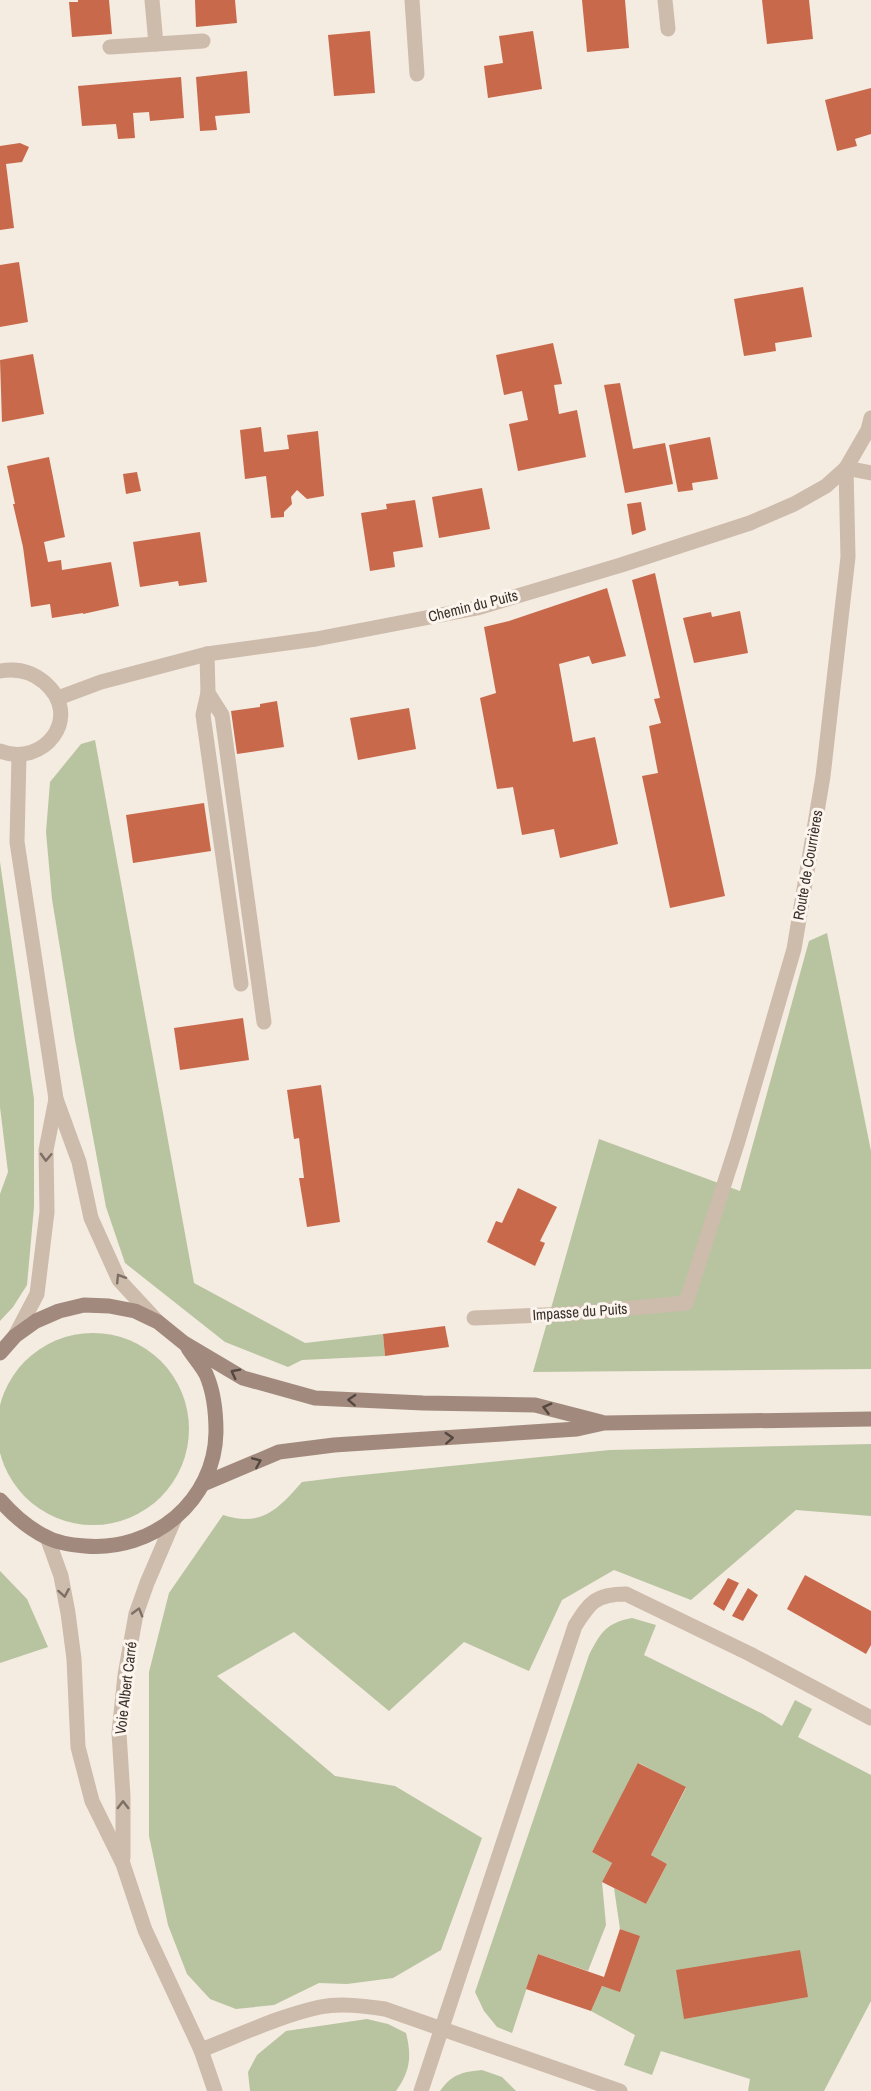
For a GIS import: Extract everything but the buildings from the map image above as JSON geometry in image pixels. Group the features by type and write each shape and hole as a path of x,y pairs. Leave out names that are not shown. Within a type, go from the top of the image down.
{"main road":[{"path":"0,1353 15,1336 36,1321 59,1311 84,1305 110,1306 135,1311 158,1322 184,1343 243,1378 315,1398 535,1405 603,1423"},
{"path":"0,1500 21,1522 47,1537 73,1545 126,1544 151,1535 174,1520 203,1484 215,1448 216,1411 206,1374 184,1343"},
{"path":"203,1484 279,1452 334,1445 577,1429 603,1423 871,1419"}],"street":[{"path":"152,0 156,44"},
{"path":"412,0 417,74"},
{"path":"665,0 668,29"},
{"path":"110,47 203,41"},
{"path":"871,417 868,429 846,468 871,473"},
{"name":"Chemin du Puits","path":"58,698 101,682 207,654 349,634 477,608 750,523 794,504 826,486 846,468"},
{"name":"Route de Courrières","path":"686,1303 738,1141 794,949 823,776 848,557 846,468"},
{"path":"207,654 208,693 202,715 241,984"},
{"path":"0,671 17,670 37,676 50,687 58,698 61,714 59,728 38,750 19,756 0,751"},
{"path":"208,693 222,715 264,1022"},
{"path":"19,756 17,843 56,1099 80,1162 91,1218 119,1280 158,1322"},
{"path":"15,1336 37,1294 46,1212 46,1150 56,1099"},
{"name":"Impasse du Puits","path":"474,1318 567,1314 686,1303"},
{"name":"Voie Albert Carré","path":"123,1864 123,1796 119,1733 125,1675 136,1614 174,1520"},
{"name":"Voie Albert Carré","path":"47,1537 61,1576 68,1613 74,1659 78,1747 93,1801 123,1864 145,1930 201,2050 215,2091"},
{"path":"421,2091 575,1626 589,1604 609,1594 626,1594 750,1654 871,1718"},
{"path":"201,2050 266,2024 321,2007 353,2005 385,2009 442,2027 575,2084 620,2091"}],"green space":[{"path":"95,740 194,1283 305,1343 383,1334 385,1356 302,1360 288,1367 225,1342 125,1263 106,1207 75,1040 52,899 46,832 50,782 81,744"},
{"path":"0,862 34,1099 34,1207 27,1285 13,1307 0,1321 0,1194 8,1172 0,1107"},
{"path":"827,933 871,1151 871,1369 533,1372 599,1139 740,1191 809,941"},
{"path":"84,1333 102,1333 130,1340 147,1349 161,1361 173,1375 182,1392 189,1429 182,1466 173,1483 161,1497 147,1509 130,1518 102,1525 84,1525 56,1518 39,1509 13,1483 1,1457 -3,1438 -3,1420 4,1392 13,1375 39,1349 65,1337"},
{"path":"871,1444 871,1516 796,1510 691,1600 614,1570 562,1600 529,1671 464,1642 389,1711 294,1632 217,1676 335,1776 395,1786 482,1838 441,1950 393,1978 347,1984 319,1983 274,2005 236,2009 210,1999 187,1974 168,1925 149,1836 149,1672 169,1593 223,1515 249,1519 259,1517 277,1507 302,1482 342,1477 610,1450"},
{"path":"0,1571 27,1599 48,1647 0,1663"},
{"path":"632,1618 656,1625 644,1655 761,1713 782,1726 795,1700 812,1709 798,1737 871,1775 871,2001 824,2091 748,2091 750,2079 661,2051 652,2075 624,2065 635,2035 591,2011 602,1986 620,1991 639,1936 620,1929 614,1888 646,1904 667,1864 651,1855 686,1788 639,1763 592,1852 612,1863 602,1882 606,1925 588,1971 538,1954 512,2033 497,2027 484,2011 475,1992 589,1655 605,1630 616,1623"},
{"path":"367,2019 388,2024 406,2033 409,2064 396,2091 250,2091 248,2072 257,2055 286,2031"},
{"path":"482,2070 502,2077 516,2091 440,2091 458,2075"}]}
